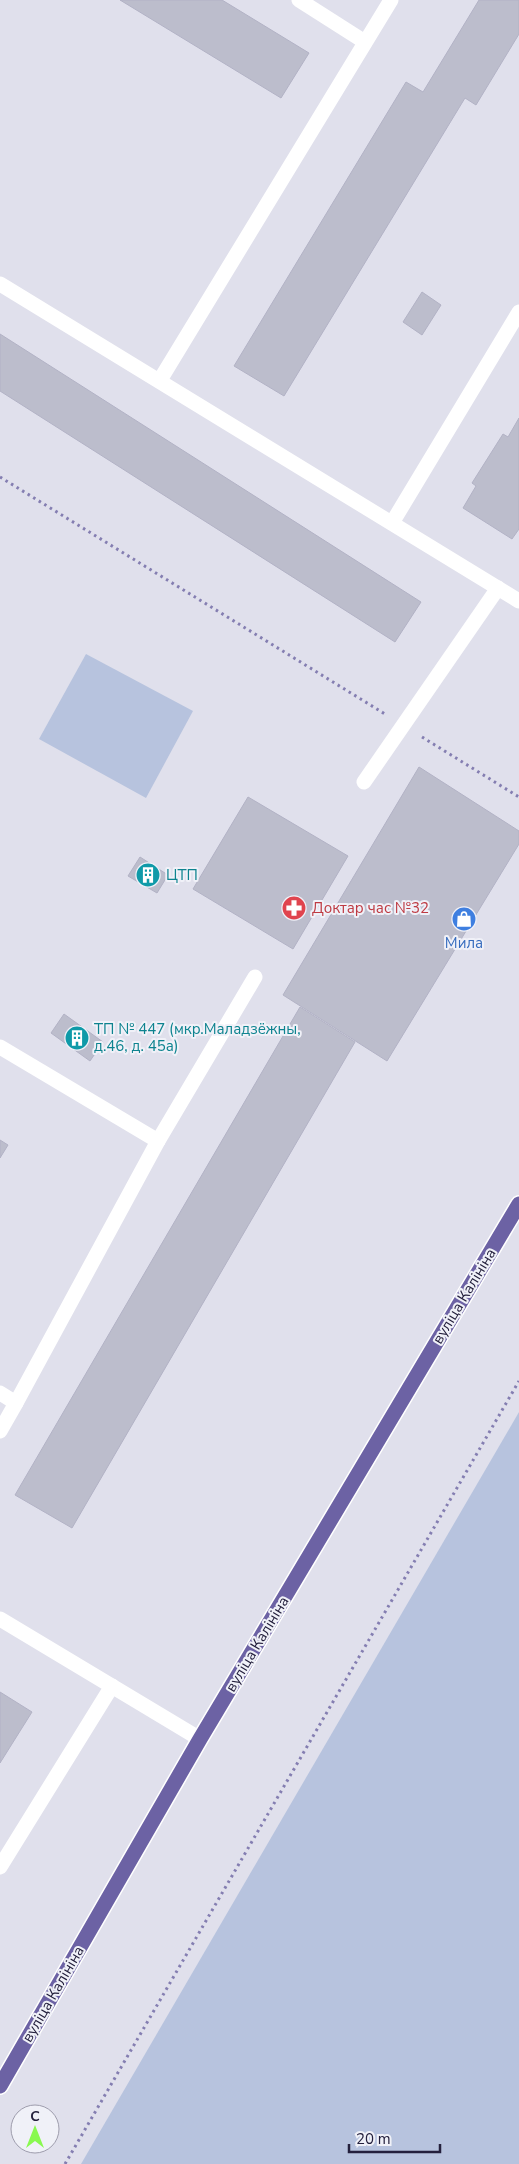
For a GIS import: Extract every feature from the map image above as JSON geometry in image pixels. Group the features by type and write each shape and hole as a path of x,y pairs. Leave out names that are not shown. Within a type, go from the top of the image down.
{"main road":[{"name":"вуліца Калініна","path":"0,2086 200,1738 519,1204"}],"lane":[{"path":"299,0 365,42"},
{"path":"160,380 391,0"},
{"path":"0,284 519,601"},
{"path":"392,523 519,312"},
{"path":"364,782 498,588"},
{"path":"0,1431 158,1141 254,977"},
{"path":"0,1047 158,1141"},
{"path":"0,1393 16,1403"},
{"path":"0,1619 200,1738"},
{"path":"0,1868 112,1686"}],"path":[{"path":"0,477 519,797"},
{"path":"65,2164 519,1381"}],"shaded area":[{"path":"86,654 193,711 146,798 39,739"},
{"path":"519,1412 519,2164 81,2164"}],"building":[{"path":"120,0 222,0 309,53 281,98"},
{"path":"479,0 519,0 519,34 476,105 465,98 284,396 234,366 406,82 423,92"},
{"path":"422,292 441,305 422,335 403,322"},
{"path":"0,334 421,602 395,642 0,391"},
{"path":"519,418 519,529 512,539 463,508 476,486 472,483 503,434 508,437"},
{"path":"419,767 519,831 519,844 387,1061 283,995"},
{"path":"248,797 348,856 293,949 193,889"},
{"name":"ЦТП","path":"140,857 168,875 157,893 128,876"},
{"path":"300,1007 355,1042 72,1528 15,1495"},
{"name":"ТП № 447 (мкр.Маладзёжны, д.46, д. 45а)","path":"64,1014 103,1042 90,1061 51,1033"},
{"path":"0,1140 8,1145 0,1158"},
{"path":"0,1692 32,1712 0,1763"}],"place":[{"name":"ЦТП","path":"148,875"},
{"name":"Доктар час №32","path":"294,908"},
{"name":"Мила","path":"464,919"},
{"name":"ТП № 447 (мкр.Маладзёжны, д.46, д. 45а)","path":"77,1038"}]}
